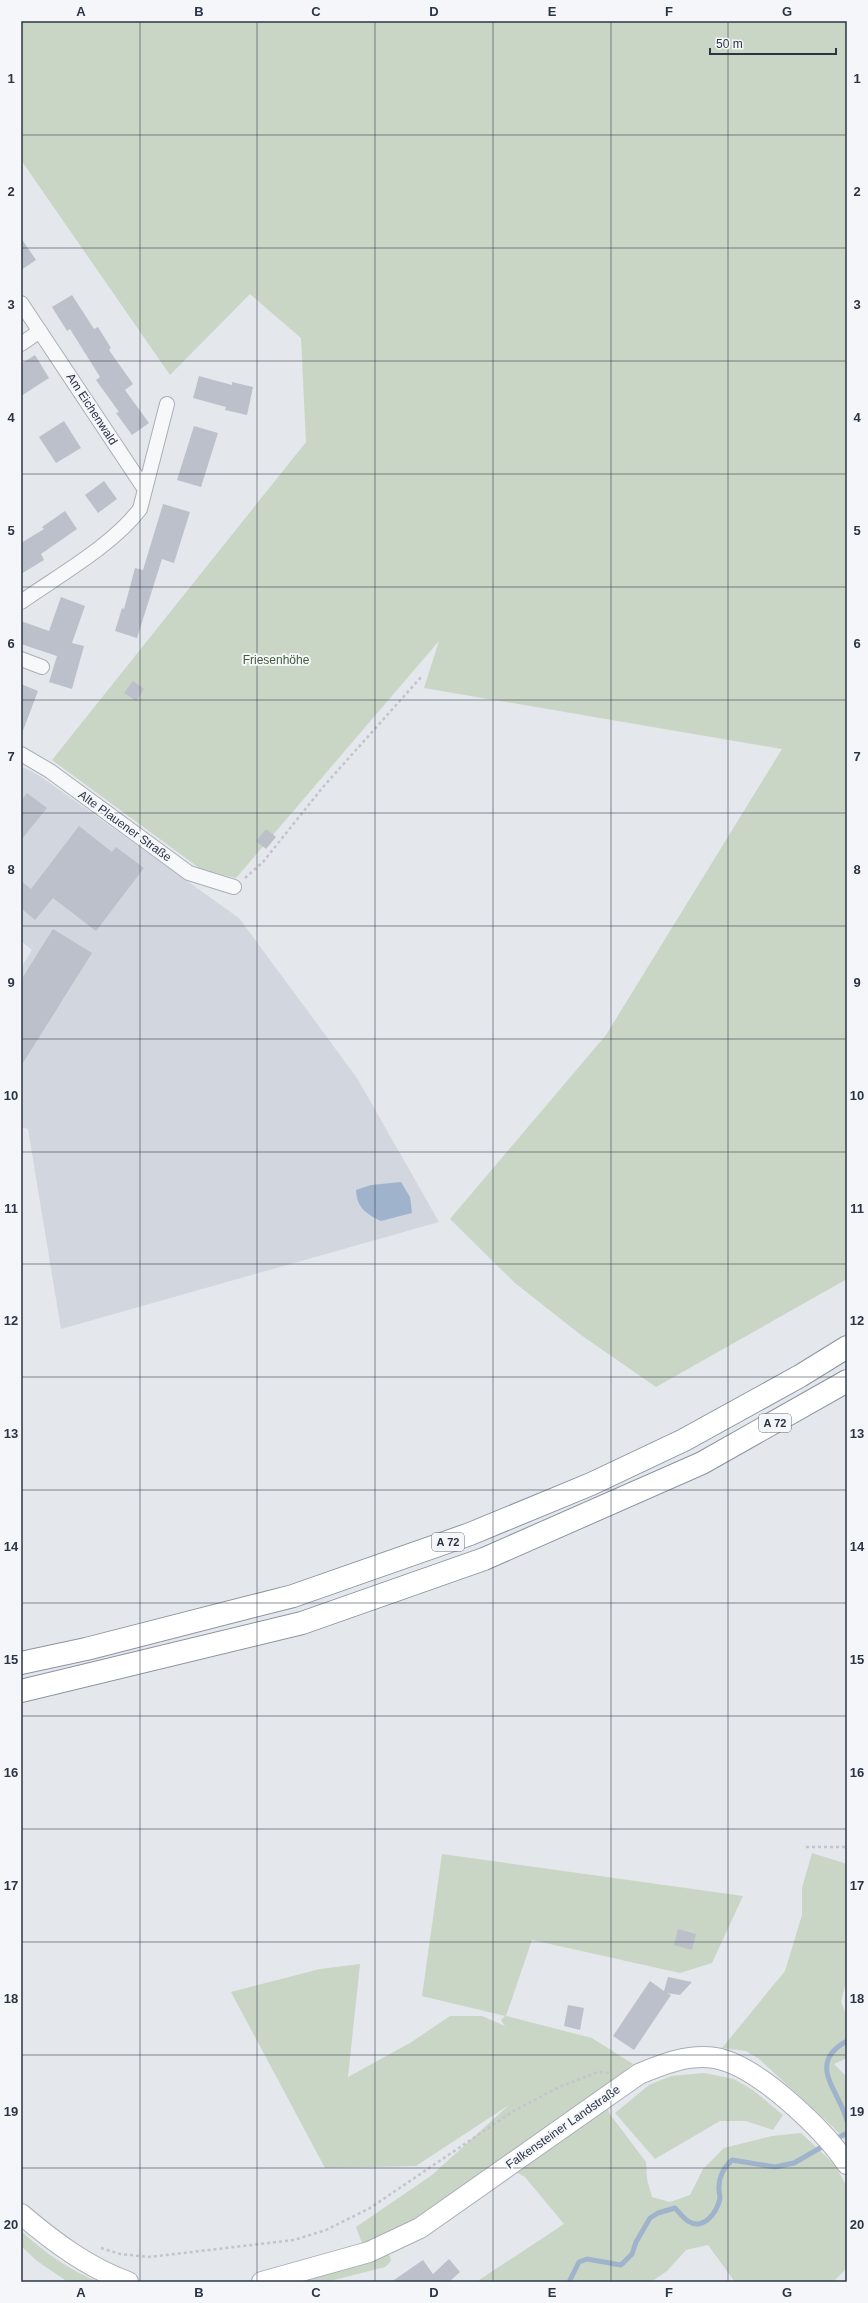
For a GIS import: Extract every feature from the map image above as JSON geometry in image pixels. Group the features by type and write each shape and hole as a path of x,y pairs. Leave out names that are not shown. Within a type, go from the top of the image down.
{"highway":[{"name":"A 72","path":"21,1663 86,1649 293,1596 470,1534 591,1484 684,1440 847,1347"},
{"name":"A 72","path":"21,1691 302,1623 484,1559 702,1463 847,1381"}],"main road":[{"name":"Falkensteiner Landstraße","path":"262,2282 369,2252 420,2228 639,2074 665,2063 690,2058 716,2058 742,2066 771,2086 809,2121 845,2161"},
{"path":"21,2214 55,2243 85,2262 128,2282"}],"street":[{"name":"Am Eichenwald","path":"21,303 144,488"},
{"path":"21,344 40,331"},
{"path":"21,602 115,535 130,522 140,509 144,488 167,404"},
{"path":"21,659 42,667"},
{"name":"Alte Plauener Straße","path":"21,754 50,771 189,872 234,888"}],"path":[{"path":"234,888 263,862 323,787 422,676"},
{"path":"806,1847 847,1847"},
{"path":"99,2248 120,2254 149,2257 294,2240 326,2230 370,2208 512,2112 556,2088 598,2072 639,2074"}],"shaded area":[{"path":"21,766 40,776 239,918 357,1078 439,1222 61,1329 28,1129 21,1127 21,968 32,950 21,941"}],"green space":[{"name":"Friesenhöhe","path":"21,21 847,21 847,1279 656,1387 581,1335 515,1283 450,1219 606,1035 782,749 424,688 439,641 236,878 202,870 52,760 306,442 301,338 250,294 170,375 21,160"},
{"path":"812,1853 847,1864 847,1978 841,2002 847,2016 847,2058 834,2064 847,2077 847,2142 833,2127 759,2059 746,2051 722,2048 785,1971 802,1915 802,1888"},
{"path":"442,1854 743,1896 712,1963 680,1973 532,1940 506,2016 592,2038 633,2064 605,2088 609,2113 646,2162 647,2179 652,2197 670,2202 690,2195 703,2169 724,2148 772,2136 801,2133 835,2165 847,2187 847,2268 833,2282 735,2282 708,2245 686,2250 667,2271 651,2282 476,2282 564,2224 525,2177 503,2165 386,2240 363,2246 356,2227 432,2175 509,2105 416,2166 325,2168 231,1992 320,1969 360,1964 348,2077 410,2043 450,2016 482,2016 505,2026 501,2020 505,2016 422,1996"},
{"path":"704,2073 734,2079 753,2090 783,2115 773,2130 746,2121 720,2121 655,2159 615,2113 649,2085 671,2076"},
{"path":"21,2231 68,2267 99,2282 68,2282 37,2261 21,2246"},
{"path":"386,2253 390,2256 391,2261 385,2267 326,2282 297,2282"}],"water":[{"path":"401,1182 410,1197 412,1213 381,1221 371,1216 360,1206 356,1190 371,1185"}],"building":[{"path":"21,238 36,260 21,270"},
{"path":"72,295 94,329 98,327 111,348 109,350 133,384 125,390 149,423 132,435 116,413 119,412 96,380 100,377 70,329 67,331 52,307"},
{"path":"35,355 49,378 21,396 21,364"},
{"path":"199,376 232,385 232,382 253,387 247,415 225,410 226,407 193,398"},
{"path":"64,421 81,448 56,463 39,437"},
{"path":"194,426 218,433 201,487 177,480"},
{"path":"104,481 117,499 98,513 85,495"},
{"path":"163,504 190,512 174,563 162,559 137,638 115,631 122,608 124,609 135,568 143,570"},
{"path":"65,511 77,529 41,554 44,560 21,574 21,543 44,529 42,527"},
{"path":"61,597 85,606 72,643 84,646 72,689 49,682 57,656 21,644 21,621 49,631"},
{"path":"133,681 144,689 136,701 124,693"},
{"path":"21,684 38,691 22,733 21,732"},
{"path":"27,793 47,808 21,840 21,801"},
{"path":"79,826 112,852 116,847 144,868 96,931 53,898 35,920 21,908 21,881 31,889"},
{"path":"266,829 276,837 266,849 256,841"},
{"path":"53,929 92,953 21,1066 21,980"},
{"path":"678,1929 696,1934 692,1950 674,1945"},
{"path":"668,1977 692,1982 680,1995 667,1993 671,1995 634,2050 613,2036 650,1981 664,1991"},
{"path":"568,2005 584,2008 580,2030 564,2026"},
{"path":"449,2259 460,2272 449,2282 391,2282 423,2260 433,2274"}],"waterway":[{"path":"847,2041 835,2050 828,2059 827,2069 833,2089 847,2121"},
{"path":"834,2140 847,2133"},
{"path":"569,2282 579,2262 587,2259 621,2265 632,2254 636,2242 650,2218 658,2213 675,2208 686,2220 699,2224 704,2222 713,2215 716,2209 720,2198 719,2185 721,2177 724,2169 732,2160 775,2167 794,2163 827,2144"}]}
